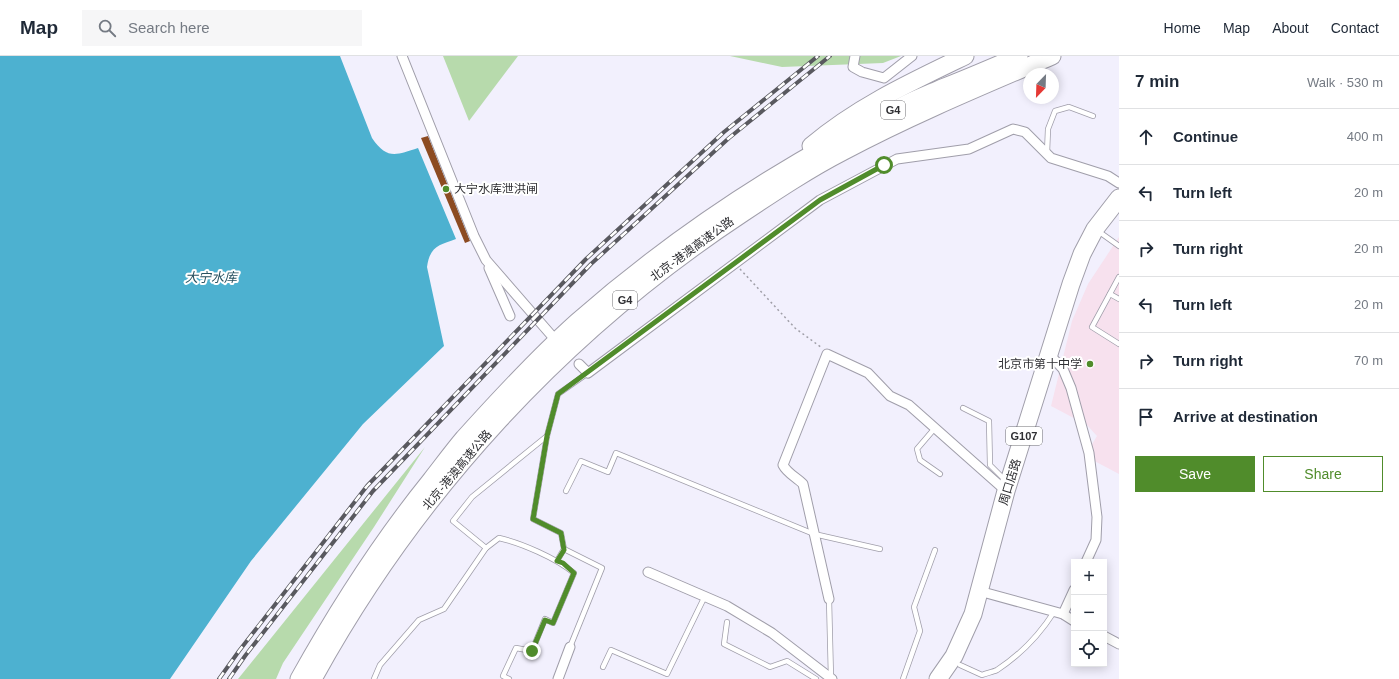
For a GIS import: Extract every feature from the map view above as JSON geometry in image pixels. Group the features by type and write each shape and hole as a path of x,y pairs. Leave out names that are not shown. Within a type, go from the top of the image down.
{"highway":[{"path":"774,176 830,130 863,108 895,89 965,56"},
{"name":"北京-港澳高速公路","path":"299,679 320,641 359,579 409,508 463,439 518,380 577,323 642,269 711,218 774,176 838,139 904,105 1019,56"},
{"name":"北京-港澳高速公路","path":"314,679 332,646 374,579 419,515 474,447 528,389 581,338 649,280 716,231 781,188 843,152 909,118 1052,56"},
{"name":"周口店路","path":"938,679 954,656 973,614 1008,487 1071,284 1082,254 1094,229 1119,198"}],"street":[{"path":"402,56 474,236 510,316"},
{"path":"855,56 853,67 862,72 884,78 912,56"},
{"path":"579,364 588,373 820,200 897,158 969,149 1013,129 1024,132 1051,158 1108,176 1119,183"},
{"path":"486,260 552,336"},
{"path":"829,599 803,484 786,470 783,465 828,354 868,373 890,396 910,405 935,428 1008,487"},
{"path":"1049,354 1063,369 1071,388 1089,453 1097,517 1096,540 1087,559"},
{"path":"648,572 727,606 772,632 832,678"},
{"path":"979,591 1059,613 1071,619"},
{"path":"1059,613 1071,595"},
{"path":"1107,638 1119,644"},
{"path":"558,679 570,647"}],"lane":[{"path":"1047,154 1048,129 1055,111 1069,107 1093,116"},
{"path":"1094,229 1119,246"},
{"path":"1119,277 1092,327 1119,344"},
{"path":"1110,294 1119,299"},
{"path":"557,561 564,550 561,533 533,519 547,436 558,394 588,373"},
{"path":"963,408 989,421 990,465 1008,487"},
{"path":"935,428 917,449 920,460 940,474"},
{"path":"486,548 453,521 472,497 547,436"},
{"path":"566,491 581,461 608,472 616,453 814,534 880,549"},
{"path":"374,679 380,665 419,620 444,608 486,548 499,538 510,540 563,563 574,573 553,623 545,620 532,651 516,648 503,676 509,679"},
{"path":"564,550 602,568 570,647"},
{"path":"903,679 920,631 914,607 935,550"},
{"path":"603,667 611,650 667,674 705,596"},
{"path":"829,599 832,678"},
{"path":"960,665 982,675 996,671 1018,653 1059,613"},
{"path":"727,622 724,644 770,667 788,660 816,679"}],"path":[{"path":"734,264 751,280 795,328 828,354"}],"shaded area":[{"name":"北京市第十中学","path":"1119,237 1119,474 1085,456 1097,436 1087,425 1051,406 1072,321 1088,284"}],"green space":[{"path":"443,56 518,56 469,121"},
{"path":"730,56 901,56 883,63 782,67"},
{"path":"425,447 374,527 283,663 276,679 238,679"}],"water":[{"name":"大宁水库","path":"0,56 340,56 372,138 382,150 387,153 398,154 418,148 456,239 436,247 430,255 427,267 444,346 363,424 251,561 170,679 0,679"}],"building":[{"name":"大宁水库泄洪闸","path":"428,136 470,241 465,243 421,138"}],"railway":[{"path":"219,679 367,486 586,259 724,132 818,56"},
{"path":"229,679 245,656 373,491 591,264 729,138 830,56"}],"place":[{"name":"大宁水库泄洪闸","path":"446,189"},
{"name":"北京市第十中学","path":"1090,364"}],"route":[{"path":"532,651 545,620 553,623 574,573 563,563 557,561 564,550 561,533 533,519 547,436 558,394 820,200 884,165"}]}
